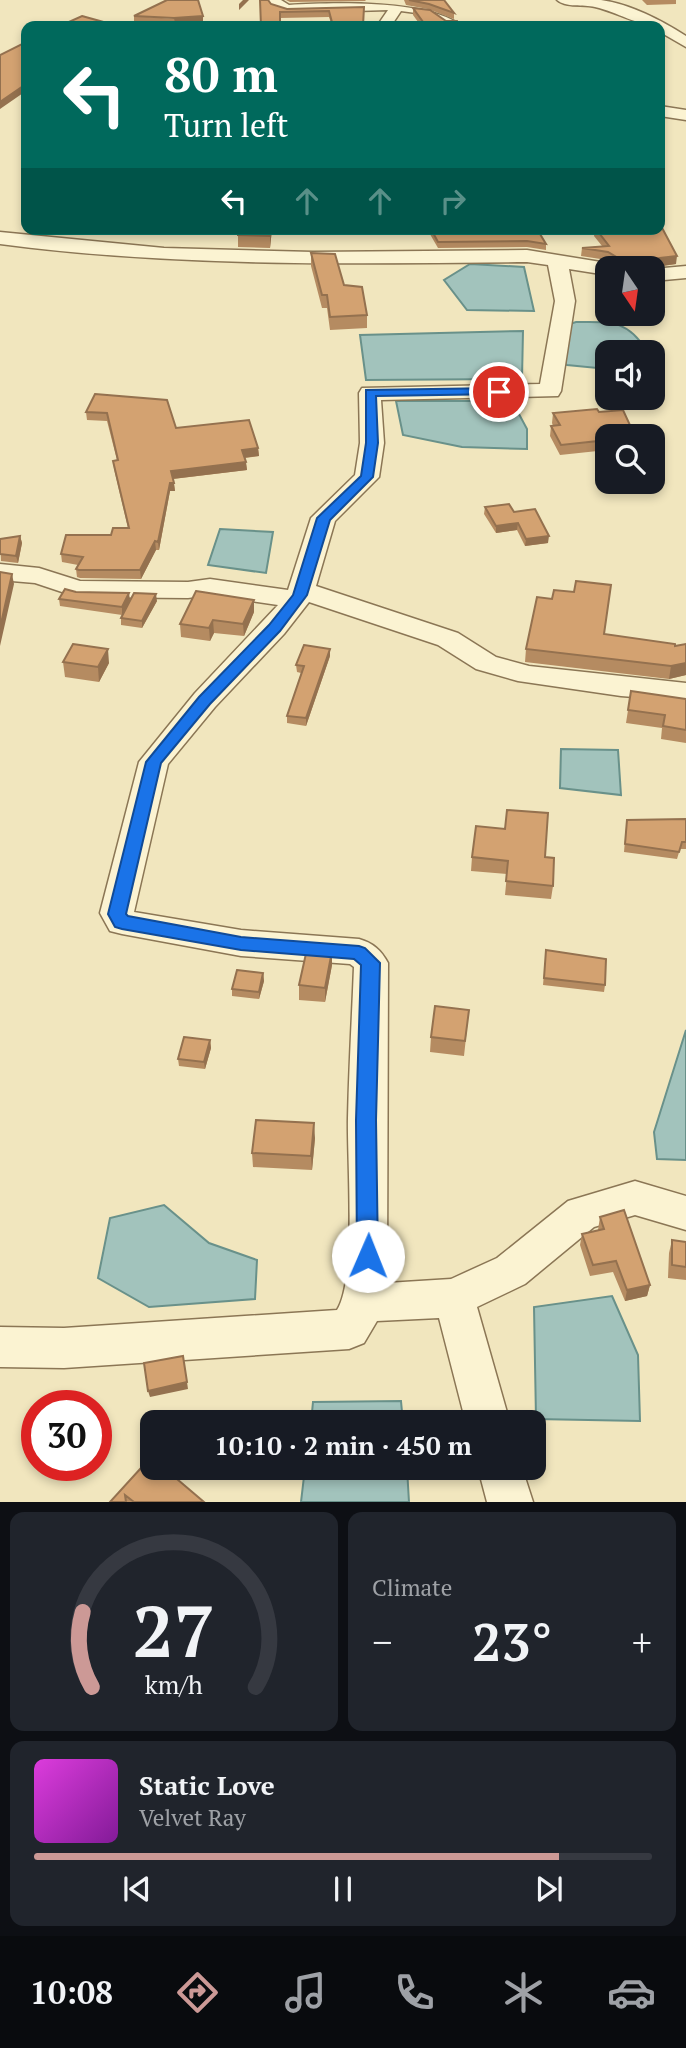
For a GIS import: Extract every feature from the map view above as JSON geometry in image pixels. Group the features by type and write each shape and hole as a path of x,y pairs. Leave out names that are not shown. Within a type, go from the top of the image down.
{"street":[{"path":"274,0 277,5 286,9 373,4 397,6 435,11 448,21"},
{"path":"564,0 587,1 625,11 648,21"},
{"path":"387,21 397,6"},
{"path":"665,30 686,42"},
{"path":"665,112 686,115"},
{"path":"0,238 164,254 313,258 501,247 595,267"},
{"path":"0,1347 64,1348 349,1329 365,1303 369,1233 366,1120 371,963 359,953 241,943 122,922 117,914 154,762 205,700 274,628 299,595 323,518 367,477 372,443 370,393 550,391 565,301 557,260"},
{"path":"665,274 686,272"},
{"path":"0,572 39,576 77,589 188,590 210,587 299,595 448,639 486,663 528,675 686,692"},
{"path":"365,1303 454,1298 511,1272 582,1213 635,1198 686,1213"},
{"path":"454,1298 484,1410"},
{"path":"504,1480 510,1502"}],"water":[{"path":"470,264 524,267 534,311 467,310 444,280"},
{"path":"576,322 595,322 595,326 621,326 639,340 595,340 595,368 567,365 563,362 563,326"},
{"path":"523,331 522,379 366,380 360,335"},
{"path":"396,401 512,401 527,429 527,449 462,447 403,435"},
{"path":"220,529 273,532 266,573 208,565"},
{"path":"561,749 618,750 621,795 560,788"},
{"path":"686,1030 686,1160 657,1159 654,1132"},
{"path":"164,1205 209,1243 257,1260 255,1299 149,1307 98,1278 110,1218"},
{"path":"612,1296 638,1355 640,1421 546,1419 546,1410 536,1410 534,1307"},
{"path":"401,1401 402,1410 312,1410 313,1402"},
{"path":"304,1480 408,1480 409,1502 301,1502"}],"building":[{"path":"167,0 198,0 203,16 134,16"},
{"path":"260,0 268,0 271,4 287,9 364,7 363,21 332,21 329,11 280,12 280,21 261,21"},
{"path":"409,0 444,0 454,13 429,4"},
{"path":"413,8 430,10 446,21 422,21"},
{"path":"82,16 100,21 71,21"},
{"path":"21,44 21,87 0,102 0,55"},
{"path":"665,233 677,256 615,256 608,252 582,248 609,246 601,235"},
{"path":"434,235 541,235 546,244 527,241 438,242"},
{"path":"311,253 335,254 344,285 362,287 367,315 330,317 327,295 322,295"},
{"path":"95,394 167,400 176,428 249,420 258,448 242,450 246,462 171,471 174,483 170,483 158,542 155,541 140,570 79,570 76,569 83,557 61,554 66,535 111,535 113,528 129,528 113,461 118,460 107,413 86,412"},
{"path":"623,410 629,424 595,424 595,441 561,445 551,426 560,425 553,413"},
{"path":"509,504 514,512 535,509 549,536 526,539 518,523 496,526 485,507"},
{"path":"20,536 16,556 0,554 0,539"},
{"path":"0,572 12,574 0,628"},
{"path":"576,581 611,585 604,634 675,646 686,644 686,663 671,666 526,649 537,597 552,599 554,590 574,592"},
{"path":"65,589 76,592 129,593 122,607 59,599"},
{"path":"196,591 254,600 243,624 213,620 209,628 180,624"},
{"path":"134,593 156,594 142,621 121,618"},
{"path":"73,644 108,649 98,667 63,662"},
{"path":"304,645 330,649 306,718 287,716 304,666 296,665"},
{"path":"631,691 686,699 686,730 663,726 665,715 628,710"},
{"path":"507,810 548,813 545,857 554,858 553,886 506,881 508,861 472,857 476,826 505,829"},
{"path":"686,819 686,842 682,842 679,852 625,844 627,820"},
{"path":"307,949 332,951 325,988 299,985"},
{"path":"546,950 606,959 605,985 544,978"},
{"path":"237,970 263,973 259,992 232,989"},
{"path":"435,1006 469,1010 465,1041 431,1037"},
{"path":"184,1037 210,1040 204,1062 178,1059"},
{"path":"256,1120 314,1123 311,1156 252,1153"},
{"path":"624,1210 650,1285 627,1290 616,1261 593,1265 582,1234 604,1229 600,1217"},
{"path":"672,1240 686,1242 686,1267 672,1265"},
{"path":"183,1356 187,1382 148,1391 144,1363"},
{"path":"140,1469 140,1480 178,1480 204,1502 134,1502 125,1495 126,1502 110,1502"}],"route":[{"path":"368,1256 366,1120 371,963 359,953 241,943 122,922 117,914 154,762 205,700 274,628 303,592 308,564 323,518 367,477 372,443 370,393 499,392"}]}
